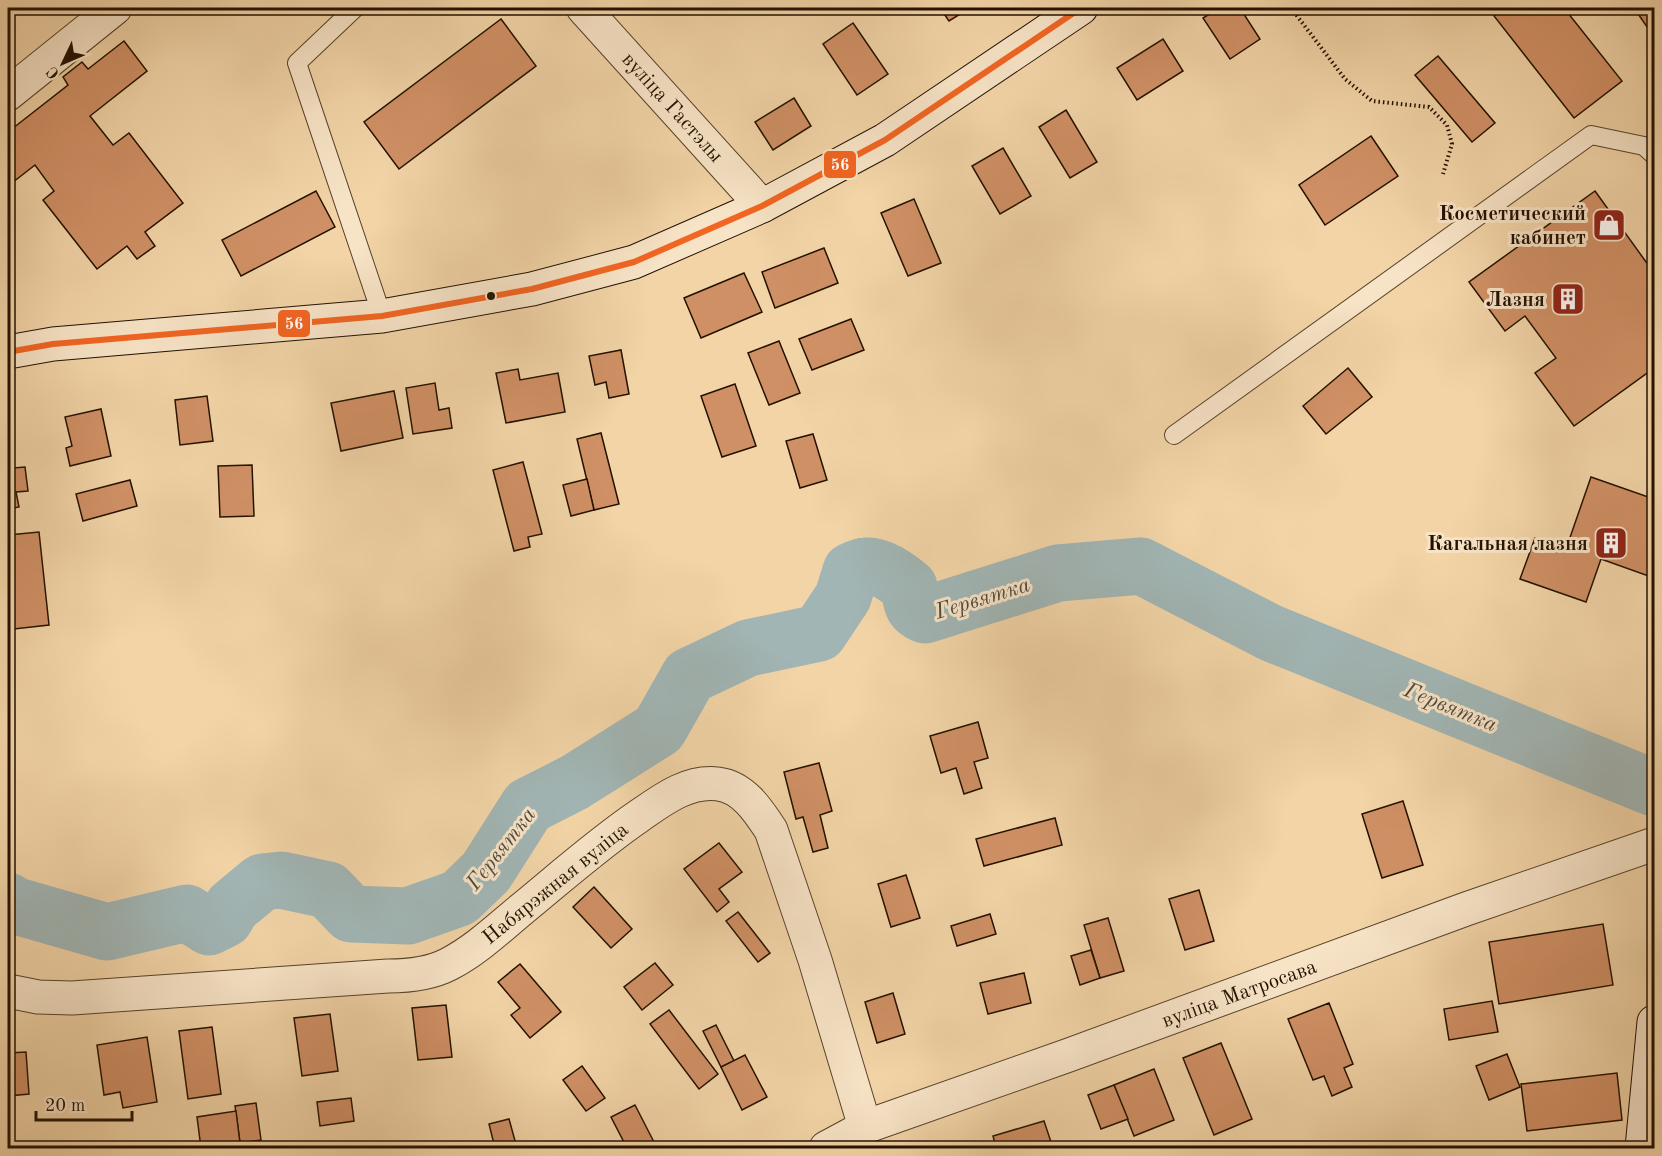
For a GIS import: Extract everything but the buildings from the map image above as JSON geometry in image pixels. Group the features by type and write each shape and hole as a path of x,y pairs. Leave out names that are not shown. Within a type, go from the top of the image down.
{"street":[{"path":"8,94 115,8"},
{"name":"вуліца Гастэлы","path":"583,8 762,207"},
{"path":"8,352 53,344 382,316 531,289 634,262 762,207 885,140 1081,8"},
{"name":"Набярэжная вуліца","path":"8,991 38,997 72,998 409,976 429,972 467,953 608,837 662,800 691,787 706,783 719,784 742,794 771,830 815,960 864,1127"},
{"name":"вуліца Матросава","path":"826,1149 864,1127 1069,1055 1466,909 1654,844"},
{"path":"1642,1149 1654,1022"}],"lane":[{"path":"355,8 297,63 382,316"},
{"path":"1174,435 1591,135 1644,146 1654,155"}],"path":[{"path":"1291,8 1345,80 1372,101 1429,107 1447,125 1452,144 1443,174"}],"waterway":[{"name":"Гервятка","path":"8,901 13,905 107,932 187,913 209,927 225,919 232,907 262,882 281,880 328,890 351,914 408,916 459,898 486,872 528,806 575,782 659,729 689,676 748,648 819,633 843,597 851,571 865,566 883,570 909,587 914,607 925,615 1058,573 1141,566 1271,633 1654,788"}],"transit line":[{"name":"56","path":"8,352 53,344 382,316 532,289 634,262 762,206 885,140 1081,8"}],"place":[{"name":"Косметический кабинет","path":"1609,225"},
{"name":"Лазня","path":"1568,299"},
{"name":"Кагальная лазня","path":"1611,543"}]}
